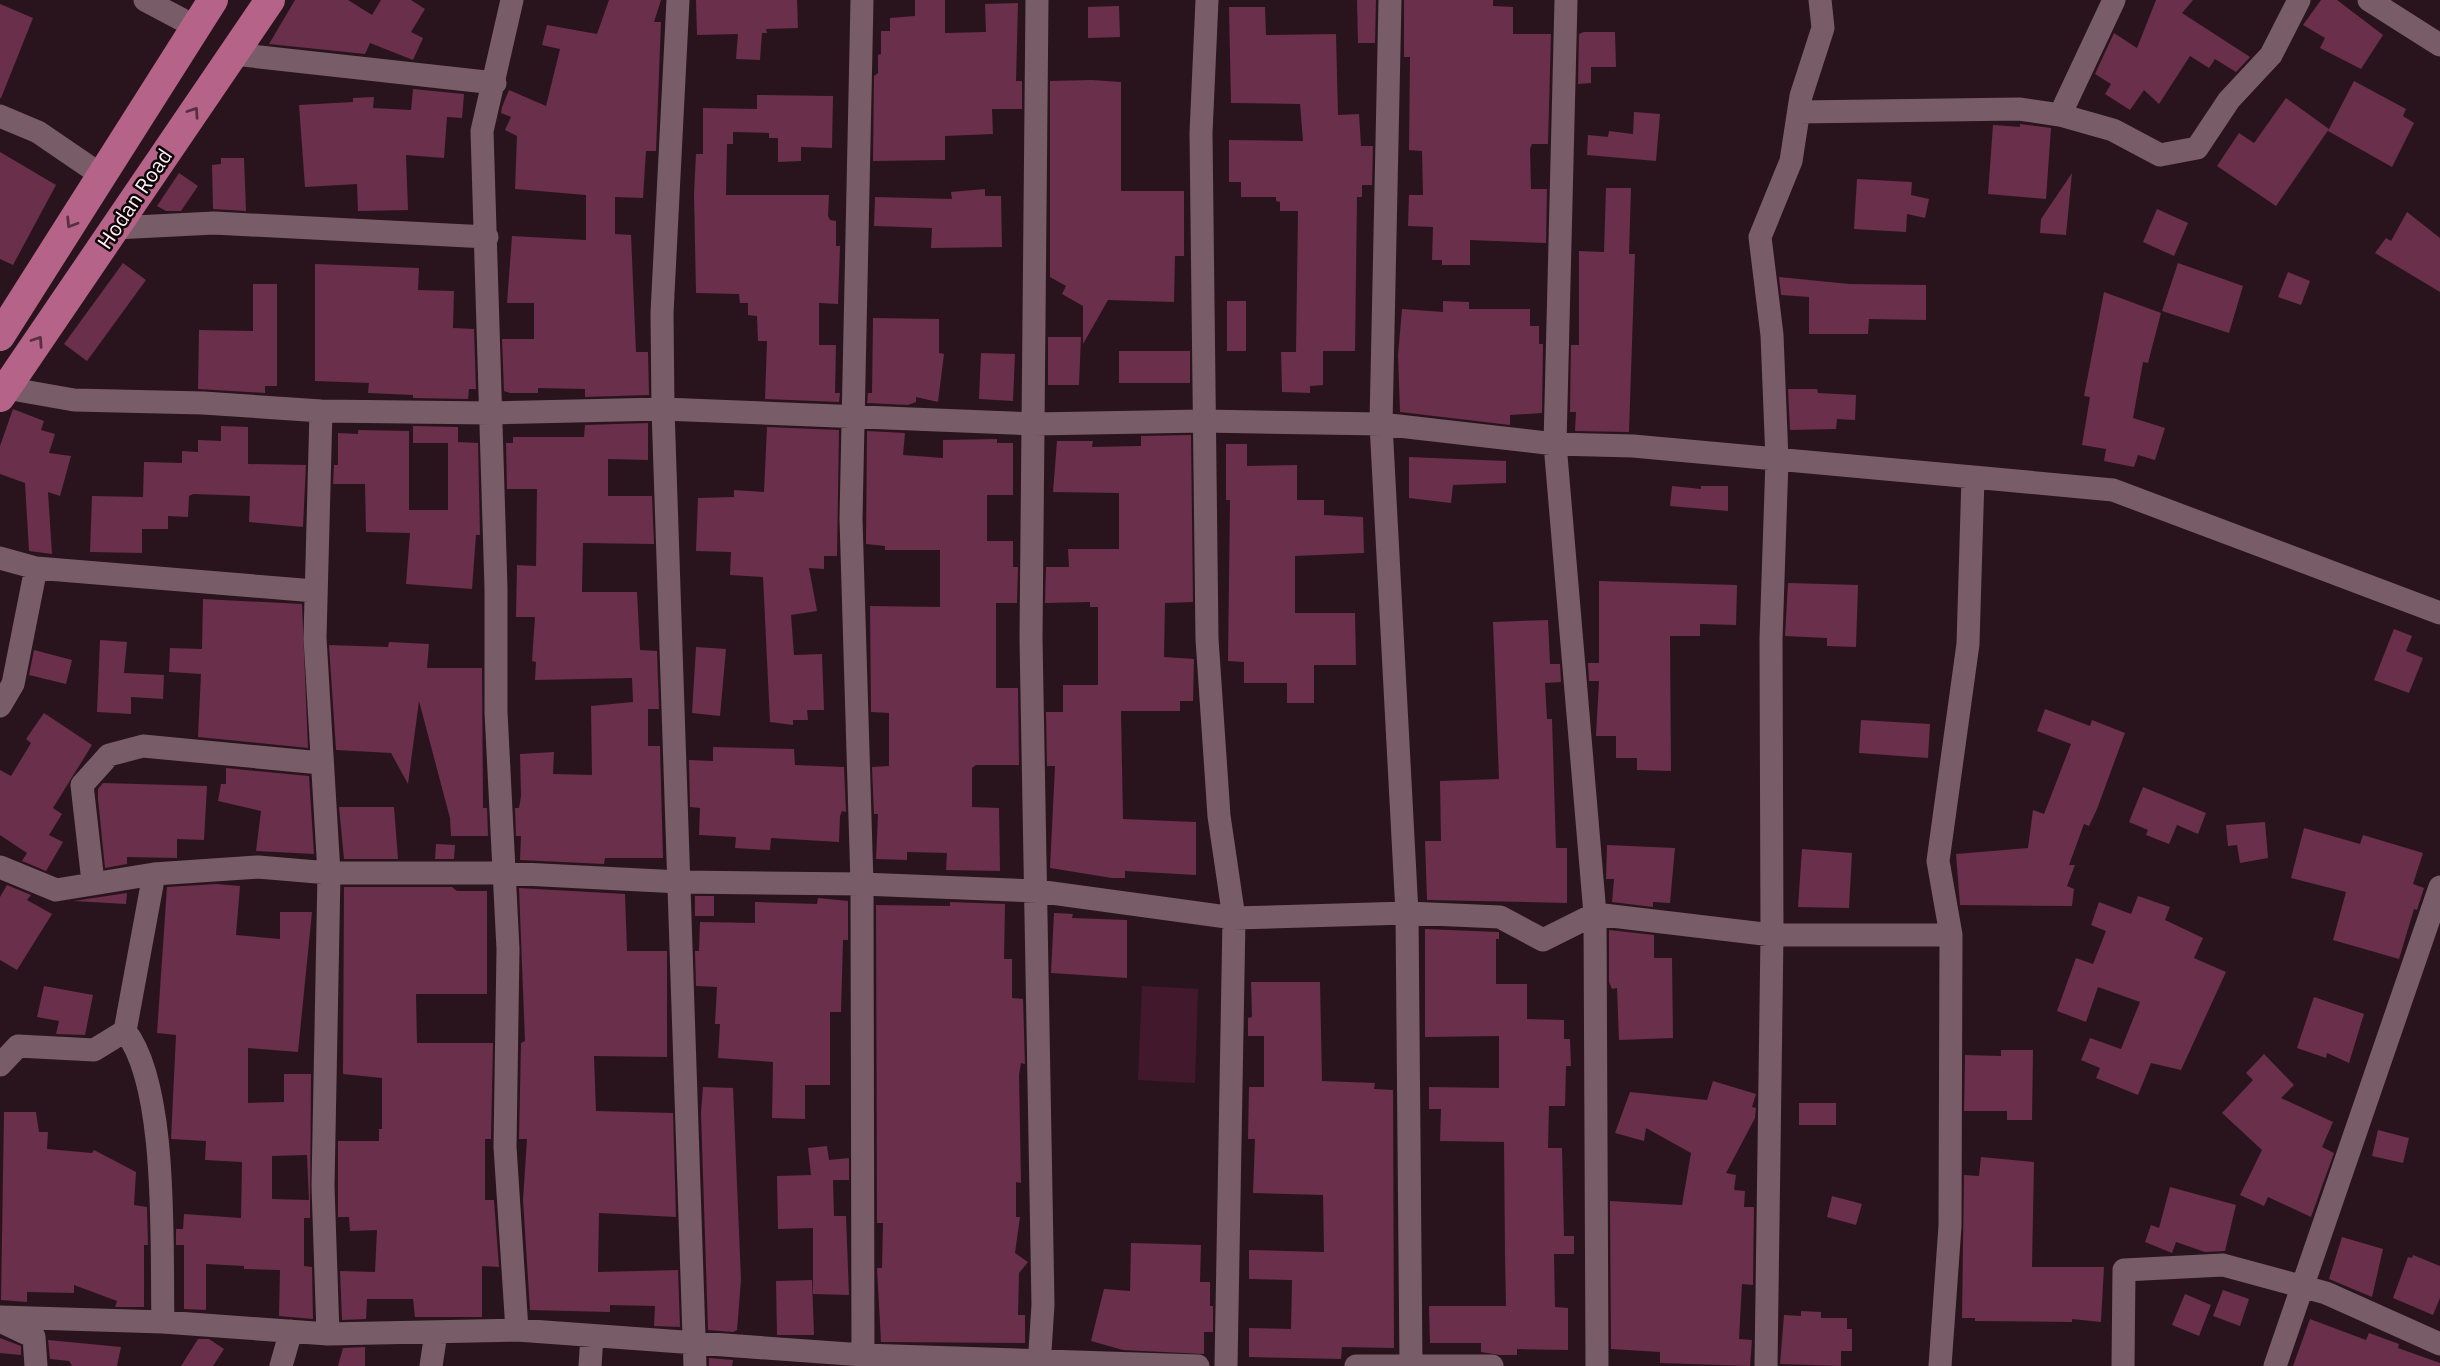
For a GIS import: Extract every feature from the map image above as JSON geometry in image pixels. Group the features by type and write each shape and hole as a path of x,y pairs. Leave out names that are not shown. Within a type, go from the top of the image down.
{"main road":[{"name":"Hodan Road","path":"4,322 213,0"},
{"name":"Hodan Road","path":"3,393 270,0"}],"street":[{"path":"145,0 194,26"},
{"path":"512,0 482,131 496,588 496,712 505,873 505,1147 517,1330"},
{"path":"678,0 662,313 663,409 695,1366"},
{"path":"862,0 851,417 852,626 862,884 863,1360"},
{"path":"1037,0 1031,680 1043,1305 1039,1364"},
{"path":"1207,0 1201,134 1207,639 1219,816 1234,918 1226,1366"},
{"path":"1390,0 1381,424 1407,913 1411,1365"},
{"path":"1566,0 1555,444 1595,914 1597,1366"},
{"path":"1766,1366 1772,935 1771,639 1777,460 1772,335 1760,237 1791,161 1801,96 1823,28 1820,0"},
{"path":"2060,115 2114,0"},
{"path":"1799,112 2019,109 2060,115 2113,130 2160,155 2197,148 2230,100 2271,55 2299,0"},
{"path":"2369,0 2440,45"},
{"path":"233,54 495,83"},
{"path":"0,116 38,132 101,175"},
{"path":"115,228 214,223 487,237"},
{"path":"3,393 74,400 203,403 321,411 491,413 663,409 1034,424 1203,421 1381,424 1555,444 1633,446 2113,491 2440,613"},
{"path":"321,411 315,591 328,873 323,1186 328,1334"},
{"path":"1940,1366 1950,1226 1951,935 1938,861 1968,644 1973,477"},
{"path":"0,558 36,568 315,591"},
{"path":"0,706 13,684 36,568"},
{"path":"93,882 82,785 109,755 143,746 321,763"},
{"path":"0,867 57,890 154,874 258,867 328,873 505,873 680,882 862,884 1037,891 1234,918 1407,913 1500,917 1543,940 1595,914 1772,935 1951,935"},
{"path":"0,1065 18,1046 94,1050 125,1031 154,874"},
{"path":"2276,1366 2440,887"},
{"path":"125,1031 136,1045 154,1109 159,1157 163,1322"},
{"path":"2123,1366 2124,1270 2223,1265 2326,1293 2440,1344"},
{"path":"0,1319 163,1322 328,1334 517,1330 696,1342 863,1360 1198,1366"},
{"path":"0,1319 34,1337 36,1366"},
{"path":"281,1366 291,1331"},
{"path":"431,1366 436,1333"},
{"path":"590,1366 592,1336"},
{"path":"1356,1366 1493,1366"}],"shaded area":[{"path":"1142,986 1198,989 1195,1083 1138,1080"}],"building":[{"path":"295,0 348,0 372,15 381,0 411,0 425,9 411,32 423,38 413,60 370,43 365,54 269,44"},
{"path":"609,0 661,0 654,22 661,22 656,151 646,151 643,198 615,197 615,234 631,235 636,352 648,352 649,395 585,397 585,389 538,388 538,393 510,393 504,391 502,339 534,339 534,303 507,303 512,236 586,240 586,195 515,189 517,136 505,130 511,117 501,113 502,107 509,90 546,106 560,49 542,45 547,25 597,34"},
{"path":"696,0 797,0 798,28 766,29 767,33 762,33 760,60 736,59 738,34 697,35"},
{"path":"915,0 945,0 945,33 986,32 985,4 1018,3 1016,81 1022,81 1022,109 992,109 993,134 945,136 945,160 873,161 874,76 878,73 878,55 881,54 881,31 890,31 890,18 915,16"},
{"path":"1357,0 1376,0 1375,43 1358,43"},
{"path":"1404,0 1493,0 1493,6 1513,7 1513,34 1551,34 1548,144 1532,144 1530,149 1531,189 1547,189 1546,243 1470,240 1470,265 1442,265 1442,260 1432,260 1433,227 1408,226 1409,195 1423,195 1422,151 1409,150 1410,57 1404,57"},
{"path":"2156,0 2193,0 2182,13 2250,57 2236,72 2215,59 2209,68 2190,56 2159,104 2144,90 2130,110 2105,94 2111,84 2095,74 2114,33 2137,48"},
{"path":"2321,0 2337,0 2383,35 2361,69 2320,48 2325,38 2303,25"},
{"path":"0,4 33,18 1,98 0,98"},
{"path":"1119,6 1120,37 1088,38 1088,7"},
{"path":"1229,7 1265,7 1266,35 1336,34 1338,115 1359,114 1361,146 1373,146 1372,185 1362,185 1362,197 1357,197 1355,351 1323,351 1323,385 1310,386 1310,393 1282,392 1281,352 1296,352 1298,211 1280,211 1280,202 1276,201 1276,197 1241,197 1241,182 1229,182 1229,140 1303,141 1300,104 1231,103"},
{"path":"1615,32 1616,67 1591,67 1591,83 1578,84 1579,34"},
{"path":"1050,81 1121,82 1121,191 1184,191 1184,256 1175,256 1174,302 1108,300 1083,344 1083,306 1062,294 1066,286 1050,277"},
{"path":"2354,81 2406,109 2403,116 2414,123 2392,167 2328,131"},
{"path":"413,89 464,94 462,118 447,117 444,158 406,155 408,210 358,211 357,184 305,187 299,105 353,102 353,98 374,97 373,108 411,110"},
{"path":"757,95 833,96 832,148 801,147 801,161 778,162 778,138 769,138 769,133 733,132 733,144 727,144 726,195 829,195 828,216 830,220 836,221 836,246 840,246 838,304 819,303 819,345 836,345 835,393 840,393 839,402 765,399 767,341 758,341 757,316 748,315 748,303 740,303 739,294 696,293 694,194 696,154 703,154 703,108 757,109"},
{"path":"2286,98 2329,129 2276,206 2217,166 2239,133 2254,143"},
{"path":"1634,112 1660,114 1656,161 1587,155 1588,135 1608,137 1609,131 1633,134"},
{"path":"2020,124 2051,128 2046,199 1988,194 1993,125 2020,127"},
{"path":"0,152 56,185 13,265 0,259"},
{"path":"221,158 244,158 246,211 213,209 212,165 221,164"},
{"path":"179,173 198,186 181,211 166,211 157,206"},
{"path":"2072,173 2066,235 2040,233 2041,219"},
{"path":"1857,179 1912,182 1911,195 1929,199 1925,218 1907,214 1906,232 1854,229"},
{"path":"1606,188 1631,188 1629,254 1635,254 1629,432 1575,431 1576,412 1570,412 1571,345 1579,345 1579,251 1604,252"},
{"path":"985,189 985,196 1001,196 1002,247 931,248 932,228 874,226 875,197 952,199 951,192"},
{"path":"2157,209 2188,223 2174,256 2143,242"},
{"path":"2407,212 2440,238 2440,292 2375,253 2386,238 2391,241"},
{"path":"123,263 146,280 87,361 64,344"},
{"path":"2178,263 2243,286 2229,333 2162,311"},
{"path":"315,264 419,268 418,290 454,291 453,328 474,329 476,389 469,389 468,399 413,398 413,395 368,393 369,383 315,381"},
{"path":"2288,272 2310,281 2301,305 2278,297"},
{"path":"1779,277 1849,284 1926,285 1926,320 1869,319 1868,334 1809,334 1809,297 1781,295"},
{"path":"253,284 277,284 277,386 265,386 265,393 198,389 199,330 253,331"},
{"path":"2104,292 2161,313 2148,363 2143,362 2133,418 2165,428 2155,460 2138,455 2134,467 2104,461 2106,449 2082,445 2090,397 2084,396"},
{"path":"1227,301 1246,301 1246,351 1227,351"},
{"path":"1443,301 1469,302 1469,309 1530,309 1530,326 1539,326 1539,344 1543,344 1542,413 1510,415 1510,425 1400,412 1398,355 1402,309 1443,312"},
{"path":"873,318 939,319 939,353 944,354 938,402 916,397 916,402 908,405 867,403 868,393 872,393"},
{"path":"1048,337 1081,337 1079,385 1048,385"},
{"path":"1119,351 1190,351 1190,383 1119,383"},
{"path":"981,353 1015,354 1013,401 979,399"},
{"path":"1788,389 1817,389 1818,393 1856,395 1855,420 1837,419 1836,429 1790,430"},
{"path":"13,409 44,421 41,430 55,434 49,453 71,456 60,496 48,492 52,554 29,551 25,483 0,474 0,446"},
{"path":"648,423 648,460 608,459 608,496 652,496 654,544 583,543 582,592 637,592 640,650 657,651 659,709 648,709 648,746 660,746 663,858 605,858 604,864 520,860 521,836 516,836 515,808 519,808 521,796 520,754 554,752 553,774 592,775 591,706 633,702 632,678 535,680 536,662 532,661 535,617 516,617 517,565 536,566 537,489 507,489 506,443 513,443 513,437 584,437 585,425"},
{"path":"221,426 248,427 248,464 306,465 303,527 249,522 250,496 193,494 189,496 188,517 168,516 168,529 142,529 142,553 90,552 92,496 143,497 144,462 182,463 182,451 198,452 198,440 221,441"},
{"path":"413,426 458,427 458,442 478,443 480,535 476,535 472,589 406,584 410,533 366,532 365,484 333,484 334,465 338,465 338,433 358,434 358,430 409,431 409,510 448,510 448,443 413,443"},
{"path":"767,427 839,430 837,556 824,556 824,569 809,568 817,611 791,615 794,655 822,654 824,710 807,710 808,720 793,720 793,725 770,722 763,577 730,575 731,552 696,551 698,498 734,497 734,490 764,492"},
{"path":"867,431 905,433 903,455 943,458 943,440 997,439 997,443 1013,443 1013,495 987,495 987,541 1013,541 1013,567 1018,567 1017,603 996,603 996,688 1018,688 1019,765 976,765 972,768 972,807 999,808 1000,871 946,870 947,853 907,852 907,860 876,859 878,814 874,814 872,767 889,766 889,713 871,712 870,606 940,607 940,550 885,550 885,546 866,544"},
{"path":"1191,435 1193,602 1165,603 1164,657 1194,659 1193,701 1180,701 1180,711 1121,711 1123,819 1196,822 1196,875 1125,871 1125,878 1112,878 1050,868 1055,766 1047,766 1046,712 1063,712 1063,685 1098,685 1098,607 1090,607 1090,602 1045,603 1046,567 1069,567 1068,549 1119,549 1119,493 1053,492 1057,441 1093,441 1092,447 1141,446 1141,436"},
{"path":"1226,444 1247,444 1247,466 1297,465 1297,500 1324,500 1324,515 1363,517 1364,553 1295,556 1295,613 1355,613 1356,665 1314,665 1314,703 1287,703 1287,683 1244,683 1244,662 1228,661 1230,500 1226,500"},
{"path":"1409,457 1506,461 1506,483 1453,485 1451,503 1409,498"},
{"path":"1672,486 1701,489 1701,486 1728,486 1728,511 1670,506"},
{"path":"1599,581 1737,585 1736,625 1700,624 1700,636 1670,636 1671,771 1637,770 1637,758 1616,758 1616,736 1596,736 1599,681 1589,681 1588,663 1599,663"},
{"path":"1788,583 1858,585 1856,647 1827,646 1827,638 1785,636"},
{"path":"203,599 302,604 308,748 198,737 201,674 169,672 170,648 202,649"},
{"path":"1548,620 1550,664 1560,664 1561,682 1545,683 1547,719 1552,719 1556,848 1567,848 1567,903 1427,900 1425,841 1441,841 1440,781 1499,779 1493,622"},
{"path":"2394,629 2412,636 2406,651 2423,658 2409,693 2374,680"},
{"path":"100,640 127,642 124,673 164,675 163,699 131,697 131,714 97,712"},
{"path":"389,642 429,644 427,668 482,668 483,808 487,808 488,836 451,836 450,818 419,701 408,784 391,753 336,750 329,645 388,647"},
{"path":"696,647 726,649 720,716 692,713"},
{"path":"34,650 72,660 66,684 29,675"},
{"path":"2045,709 2090,726 2092,720 2125,733 2097,809 2089,826 2084,824 2069,865 2075,865 2067,886 2074,889 2072,906 1960,905 1956,854 2028,848 2033,810 2044,814 2071,744 2037,731"},
{"path":"44,713 92,745 53,808 62,814 49,835 63,842 46,871 22,861 27,853 0,835 0,770 11,776 31,743 26,739"},
{"path":"1861,720 1930,724 1928,758 1859,753"},
{"path":"713,747 794,749 795,765 844,767 846,812 842,811 840,816 839,842 771,838 770,850 735,848 736,837 699,835 700,808 690,807 689,760 713,761"},
{"path":"226,768 309,776 314,854 256,851 261,811 218,801 221,784 226,784"},
{"path":"103,783 207,786 204,840 177,839 177,858 127,857 127,864 105,868 98,799 98,789"},
{"path":"2143,787 2206,813 2198,834 2177,825 2169,844 2146,835 2148,830 2129,822"},
{"path":"339,807 394,807 398,859 344,859"},
{"path":"2265,822 2268,858 2240,863 2237,845 2228,846 2226,825"},
{"path":"2304,828 2360,844 2363,835 2423,853 2413,884 2424,888 2417,910 2414,909 2399,959 2333,940 2346,892 2291,878"},
{"path":"436,844 455,845 454,859 435,859"},
{"path":"1607,845 1675,848 1670,903 1653,902 1653,907 1612,902 1614,879 1606,879"},
{"path":"1802,849 1852,853 1849,908 1798,907"},
{"path":"216,884 240,886 236,935 280,939 280,912 312,912 298,1052 248,1048 248,1103 284,1102 284,1074 311,1074 310,1218 304,1218 304,1266 312,1267 313,1319 279,1316 280,1270 244,1269 244,1266 206,1264 206,1310 184,1309 184,1245 176,1245 176,1229 183,1229 184,1214 241,1218 242,1162 205,1160 206,1141 171,1139 176,1035 157,1033 167,887","holes":["307,1155 309,1200 272,1199 272,1156"]},
{"path":"7,885 31,895 27,900 52,914 17,970 0,960 0,897"},
{"path":"344,887 452,887 457,891 487,891 487,994 416,994 417,1043 493,1043 491,1139 485,1139 485,1200 494,1200 499,1267 482,1266 482,1317 415,1317 413,1299 367,1299 366,1319 342,1320 340,1271 375,1272 377,1230 350,1231 349,1217 338,1217 338,1141 379,1141 379,1129 382,1129 382,1078 343,1074"},
{"path":"519,888 625,894 627,951 667,951 667,1057 594,1056 596,1111 673,1113 676,1217 599,1213 598,1272 678,1270 680,1327 654,1326 655,1306 610,1305 610,1312 530,1310 523,1200 527,1139 519,1139 521,1043 525,1041"},
{"path":"127,893 126,904 73,901"},
{"path":"695,896 714,896 714,916 695,916"},
{"path":"2138,896 2170,907 2165,920 2203,938 2194,958 2226,972 2181,1070 2151,1063 2138,1095 2096,1078 2100,1068 2081,1060 2090,1038 2121,1049 2140,1002 2098,987 2086,1022 2057,1011 2076,958 2093,964 2106,931 2091,925 2099,902 2131,914"},
{"path":"818,898 848,901 848,940 843,940 841,1012 830,1012 830,1085 805,1085 805,1119 772,1118 773,1062 718,1058 720,1024 715,1024 717,987 696,986 695,951 699,951 700,922 755,923 755,902 817,904"},
{"path":"950,902 1005,904 1004,959 1012,959 1012,998 1023,999 1025,1064 1021,1063 1019,1075 1021,1183 1016,1182 1016,1217 1020,1217 1015,1253 1028,1262 1019,1273 1018,1315 1025,1315 1025,1343 881,1342 877,1268 882,1268 883,1223 877,1223 876,905 950,906"},
{"path":"1054,913 1073,914 1072,918 1127,920 1127,978 1051,973"},
{"path":"1425,929 1499,932 1499,939 1496,939 1496,984 1527,984 1527,1019 1564,1020 1564,1039 1570,1039 1571,1066 1566,1066 1565,1106 1549,1106 1548,1148 1562,1148 1564,1236 1574,1236 1574,1254 1554,1254 1555,1307 1568,1308 1568,1350 1517,1349 1517,1355 1500,1355 1481,1352 1481,1343 1430,1343 1429,1306 1506,1306 1504,1142 1440,1141 1441,1109 1429,1109 1429,1087 1499,1088 1499,1036 1425,1037"},
{"path":"1609,930 1654,935 1654,958 1672,958 1673,1038 1619,1040 1617,988 1612,989 1609,982"},
{"path":"1251,982 1320,982 1322,1081 1375,1083 1374,1089 1393,1090 1394,1348 1342,1347 1341,1359 1249,1357 1249,1328 1291,1329 1292,1280 1249,1279 1249,1250 1324,1252 1323,1195 1253,1193 1255,1139 1248,1139 1249,1087 1264,1087 1264,1036 1248,1036 1248,1018 1252,1017"},
{"path":"44,986 93,995 85,1035 56,1034 59,1021 37,1017"},
{"path":"2314,997 2364,1014 2349,1063 2327,1053 2326,1058 2297,1048"},
{"path":"2001,1050 2033,1050 2032,1120 2007,1120 2007,1111 1964,1111 1965,1055 2001,1056"},
{"path":"2264,1054 2294,1085 2281,1098 2333,1122 2322,1147 2334,1153 2311,1217 2268,1197 2264,1206 2240,1195 2262,1150 2222,1113 2253,1080 2246,1073"},
{"path":"1713,1081 1756,1094 1752,1107 1756,1108 1755,1118 1726,1173 1736,1175 1734,1190 1745,1191 1744,1207 1754,1207 1753,1285 1742,1284 1739,1339 1752,1340 1750,1366 1660,1363 1660,1352 1611,1349 1610,1201 1682,1205 1691,1153 1646,1128 1644,1141 1615,1133 1630,1092 1707,1100"},
{"path":"703,1087 733,1088 741,1280 737,1330 733,1332 708,1330 701,1113"},
{"path":"1799,1103 1836,1103 1836,1125 1799,1125"},
{"path":"4,1112 36,1112 39,1132 48,1132 47,1149 92,1153 94,1150 136,1172 134,1205 147,1207 148,1245 144,1245 144,1307 115,1307 117,1301 74,1285 74,1293 27,1292 27,1302 1,1300"},
{"path":"2378,1130 2409,1138 2403,1163 2372,1156"},
{"path":"827,1146 829,1160 849,1158 849,1180 833,1180 834,1216 846,1216 849,1295 813,1294 813,1228 778,1229 777,1176 811,1175 808,1148"},
{"path":"1981,1157 2034,1162 2032,1267 2104,1267 2101,1322 2072,1319 2072,1322 1975,1321 1975,1318 1962,1318 1964,1175 1979,1176"},
{"path":"2170,1187 2236,1205 2225,1251 2205,1252 2176,1242 2172,1253 2145,1242 2151,1225 2159,1228"},
{"path":"1832,1196 1862,1204 1856,1225 1827,1217"},
{"path":"2342,1237 2383,1249 2372,1297 2329,1279"},
{"path":"1131,1243 1201,1245 1200,1282 1210,1282 1210,1306 1213,1306 1213,1332 1204,1332 1204,1354 1123,1350 1091,1341 1104,1289 1130,1291"},
{"path":"2413,1255 2440,1266 2440,1298 2433,1315 2393,1298 2408,1257 2412,1258"},
{"path":"812,1280 814,1335 777,1335 776,1281"},
{"path":"2223,1290 2249,1299 2240,1326 2213,1316"},
{"path":"2185,1294 2211,1305 2199,1336 2172,1325"},
{"path":"1801,1311 1821,1312 1821,1318 1847,1318 1847,1329 1852,1329 1852,1351 1841,1351 1841,1366 1780,1364 1784,1315 1801,1316"},
{"path":"2310,1319 2366,1340 2369,1333 2399,1344 2398,1348 2440,1363 2440,1366 2293,1366"},
{"path":"0,1338 21,1346 21,1355 0,1353"},
{"path":"198,1339 209,1339 224,1349 213,1366 181,1366"},
{"path":"48,1340 121,1347 117,1366 72,1366 69,1361 50,1359"},
{"path":"365,1347 365,1366 338,1366 343,1348"},
{"path":"709,1358 733,1360 732,1366 709,1366"}]}
